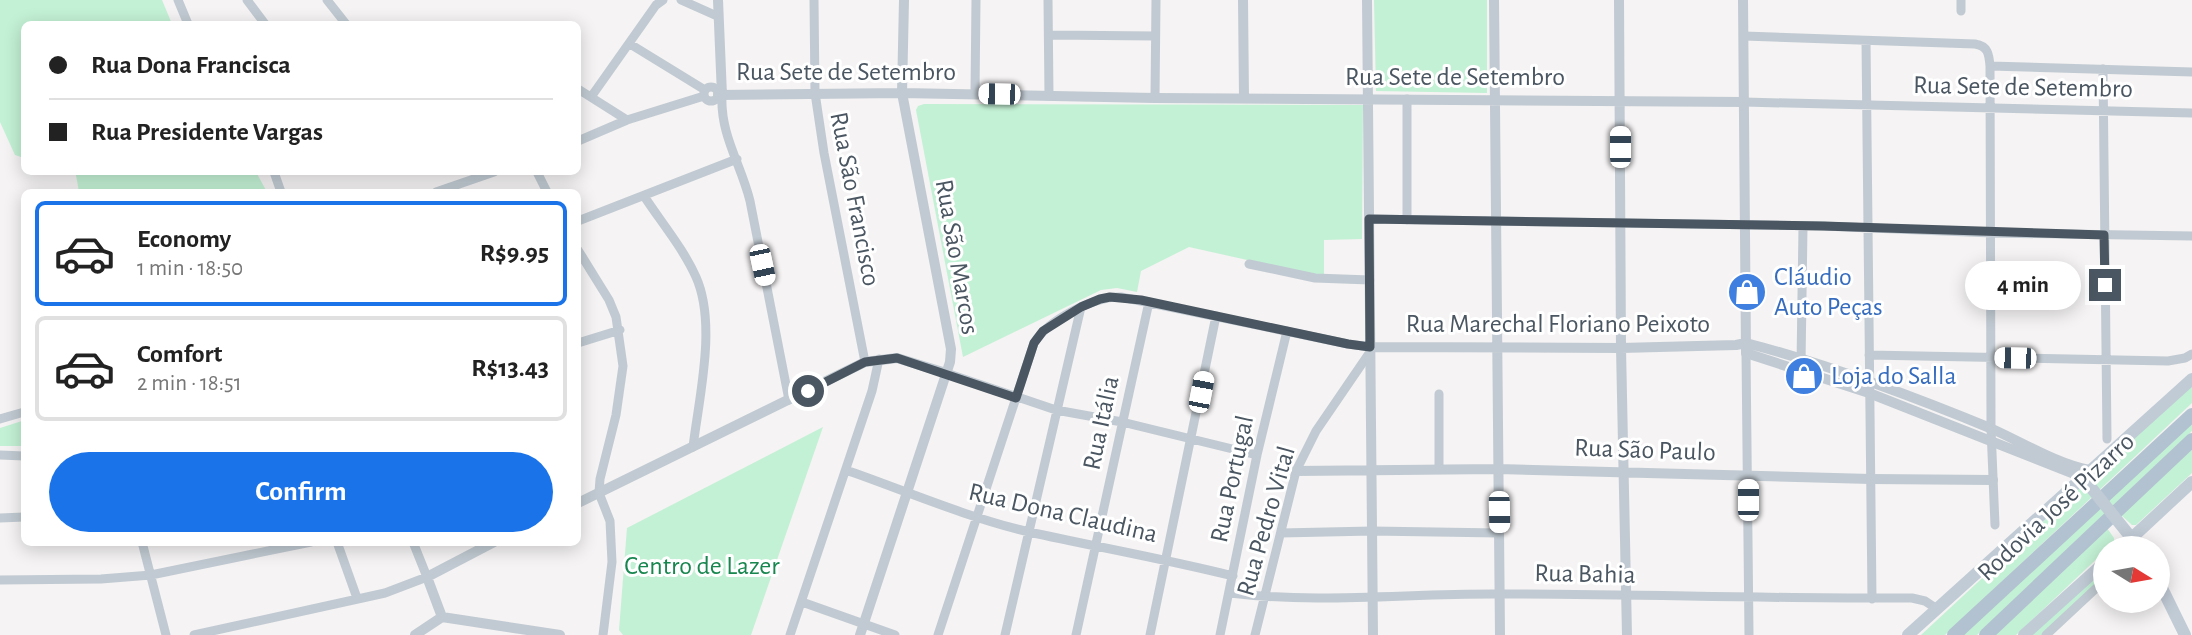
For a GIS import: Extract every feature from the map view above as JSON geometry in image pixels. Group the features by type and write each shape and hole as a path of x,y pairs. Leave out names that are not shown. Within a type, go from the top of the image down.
{"main road":[{"path":"1908,635 2080,475 2192,379"},
{"name":"Rodovia José Pizarro","path":"1954,635 2192,415"},
{"name":"Rodovia José Pizarro","path":"1986,635 2192,440"},
{"path":"2080,475 2125,536"},
{"path":"2134,536 2192,482"},
{"path":"2024,635 2093,573"},
{"path":"2170,612 2185,635"},
{"path":"2167,613 2176,635"}],"street":[{"path":"178,0 187,21"},
{"path":"247,0 263,21"},
{"path":"327,0 344,21"},
{"path":"591,97 656,5 663,0"},
{"path":"681,0 717,16"},
{"path":"718,0 721,115 727,141 737,159 750,201 789,400"},
{"name":"Rua São Francisco","path":"814,0 815,93 826,166 865,362"},
{"name":"Rua São Marcos","path":"862,630 946,373 951,349 902,93 904,0"},
{"path":"975,94 976,0"},
{"path":"1048,0 1049,96"},
{"path":"1155,98 1156,0"},
{"path":"1244,0 1244,98"},
{"path":"1367,0 1373,635"},
{"path":"1494,0 1500,635"},
{"path":"1619,0 1621,348 1627,635"},
{"path":"1744,0 1749,635"},
{"path":"1961,0 1961,11"},
{"path":"1049,35 1155,36"},
{"path":"1744,36 1975,44 1986,48 1990,66 1991,109 1991,434 1995,526"},
{"path":"1866,41 1872,599"},
{"path":"630,44 705,93"},
{"path":"1990,66 2192,72"},
{"path":"2103,69 2107,439"},
{"path":"581,140 627,120 705,93 713,87 720,95"},
{"path":"581,91 627,120"},
{"name":"Rua Sete de Setembro","path":"720,95 902,93 1155,98 1744,102 2192,113"},
{"path":"1407,99 1408,220"},
{"path":"581,219 737,159"},
{"path":"464,175 470,180"},
{"path":"444,189 485,175"},
{"path":"644,196 696,278 705,314 704,360 693,447"},
{"path":"1369,219 2192,236"},
{"path":"1801,366 1803,226"},
{"path":"581,255 610,300 620,330 623,366 616,415 604,459 599,493 610,520 612,562 603,635"},
{"path":"1249,264 1315,278 1370,281"},
{"path":"938,635 1034,343 1043,331 1081,307 1110,297 1149,302 1370,350"},
{"name":"Rua Itália","path":"1076,635 1149,302"},
{"path":"1005,635 1081,307"},
{"path":"1150,635 1216,316"},
{"path":"581,342 620,330"},
{"name":"Rua Portugal","path":"1220,635 1257,455 1287,331"},
{"name":"Rua Marechal Floriano Peixoto","path":"1370,350 1735,345 1746,348"},
{"path":"1746,348 1869,388 1991,434 2080,475"},
{"name":"Rua Pedro Vital","path":"1255,635 1296,471 1316,431 1370,350"},
{"path":"1868,355 2168,361 2191,355"},
{"path":"581,502 865,362 879,359 897,358 1056,410 1122,422 1257,455"},
{"path":"790,635 872,391 879,359"},
{"path":"1439,394 1439,468"},
{"path":"0,419 21,413"},
{"path":"0,455 21,456"},
{"name":"Rua São Paulo","path":"1296,471 1439,468 1993,480"},
{"name":"Rua Dona Claudina","path":"846,470 1027,531 1233,576"},
{"path":"0,518 21,517"},
{"path":"1281,533 1499,533"},
{"path":"143,546 166,635"},
{"path":"0,580 101,579 150,575 291,546"},
{"path":"338,546 357,598"},
{"path":"415,546 442,617"},
{"path":"194,635 384,593 427,577 486,546"},
{"path":"2046,635 2093,591"},
{"name":"Rua Bahia","path":"1230,593 1265,597 1499,594 1912,598 1925,601 1937,609"},
{"path":"802,601 862,630 895,635"},
{"path":"415,635 442,617 560,635"}],"green space":[{"path":"0,0 162,0 171,21 21,21 21,157 15,155 0,122"},
{"path":"1374,0 1487,0 1487,93 1376,91"},
{"path":"924,104 1363,105 1362,239 1324,240 1324,274 1319,276 1189,247 1141,271 1137,292 1117,288 1101,290 963,357 916,110"},
{"path":"76,175 258,175 265,189 78,189"},
{"path":"2192,386 2192,403 1945,635 1921,635 2093,475"},
{"path":"2192,420 2192,431 1977,635 1963,635"},
{"path":"21,421 21,446 0,446 0,428"},
{"name":"Centro de Lazer","path":"823,427 751,635 623,635 619,630 627,528"},
{"path":"2192,449 2192,473 2136,525 2132,525 2121,515"},
{"path":"2107,528 2113,536 2099,536"},
{"path":"2093,541 2093,562 2016,635 1995,635"},
{"path":"2093,577 2093,587 2043,635 2029,635"}],"place":[{"name":"Cláudio Auto Peças","path":"1747,292"},
{"name":"Loja do Salla","path":"1804,376"}],"route":[{"path":"808,391 865,362 897,358 1016,398 1034,343 1043,331 1081,307 1110,297 1141,300 1370,347 1369,219 1823,226 2104,235 2105,285"}]}
